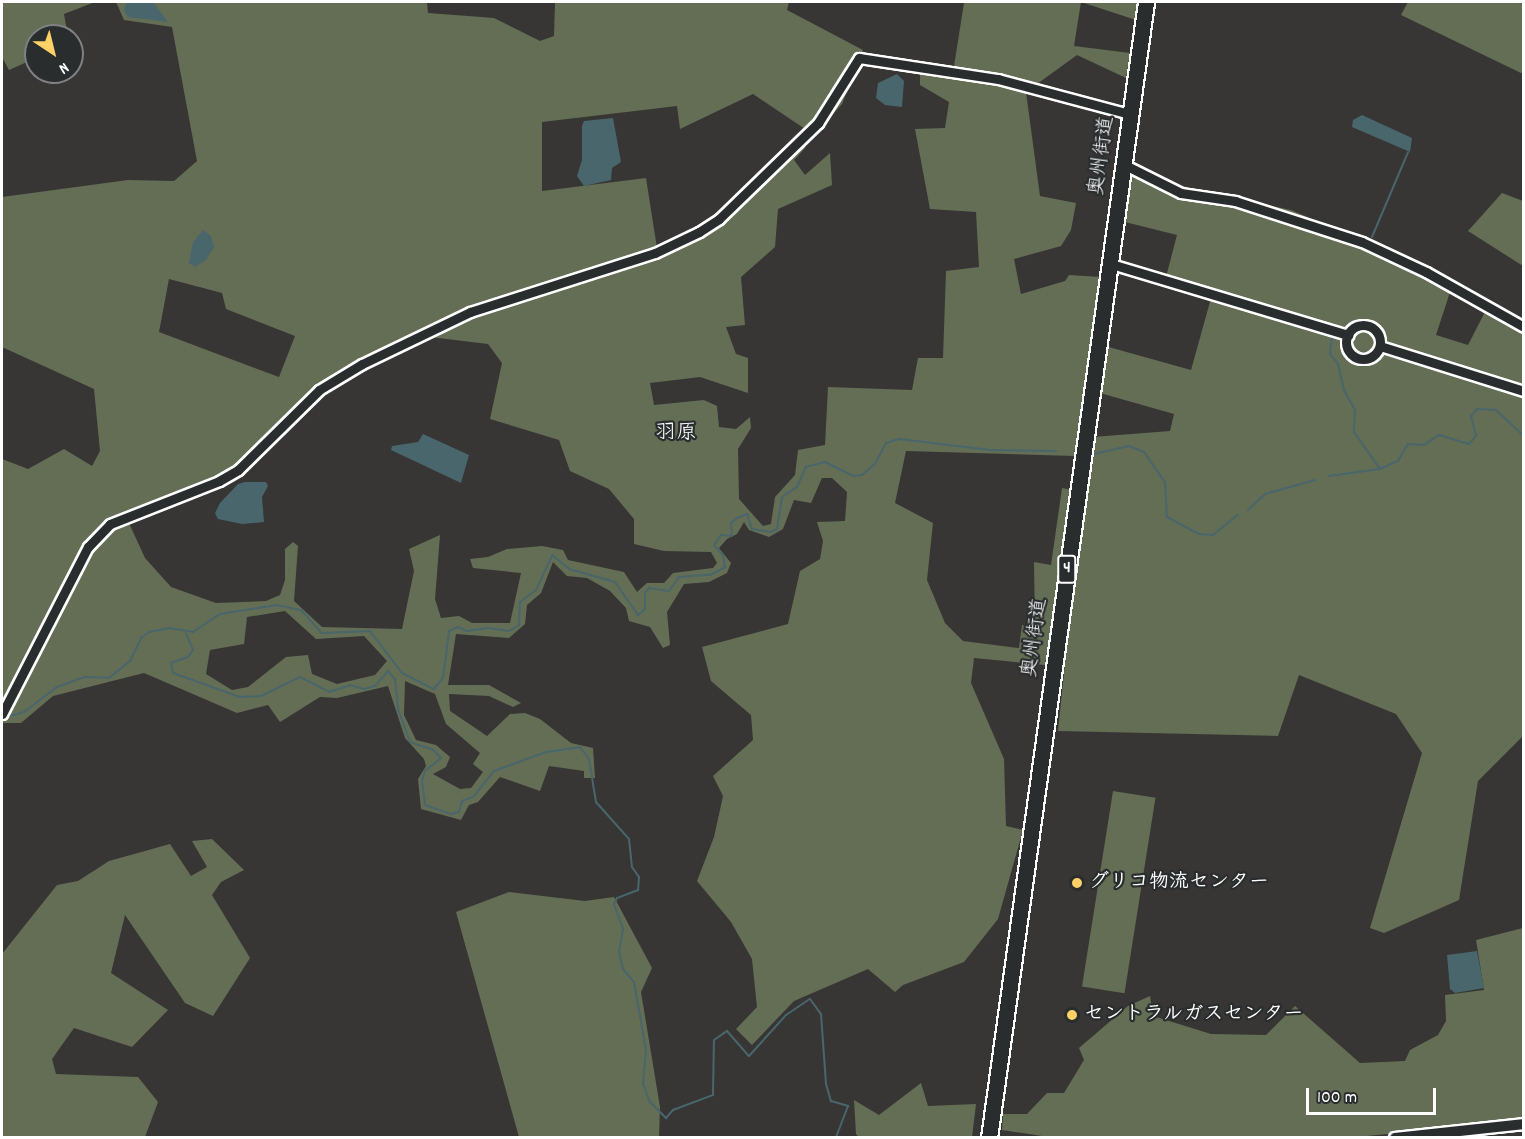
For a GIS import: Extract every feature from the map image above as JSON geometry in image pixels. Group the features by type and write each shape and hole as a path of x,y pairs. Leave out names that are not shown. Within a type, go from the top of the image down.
{"highway":[{"name":"奥州街道","path":"988,1137 1146,2"}],"street":[{"path":"2,714 88,547 110,524 219,481 238,470 319,390 362,364 470,312 655,253 699,232 719,219 818,123 859,58 998,79 1130,114"},
{"path":"1123,164 1181,193 1235,201 1362,242 1426,272 1524,327"},
{"path":"1108,263 1347,336"},
{"path":"1366,325 1377,331 1380,346 1373,356 1357,358 1349,351 1347,336 1355,327 1366,325"},
{"path":"1380,346 1524,391"},
{"path":"1395,1137 1524,1124"}],"green space":[{"path":"2,2 95,2 64,14 66,24 24,24 24,63 9,70 2,57"},
{"path":"116,2 427,2 428,13 494,18 540,41 554,36 555,2 789,2 787,10 863,50 842,104 814,135 753,94 680,129 677,106 542,122 542,191 646,178 657,248 720,221 801,144 806,147 794,160 805,175 830,153 832,185 778,209 775,247 741,277 745,325 726,327 736,354 748,358 748,393 700,377 650,383 654,405 704,400 717,406 719,427 736,429 750,417 751,428 738,449 739,499 763,526 771,524 775,497 795,475 798,450 825,445 828,387 912,390 918,358 943,358 946,271 979,267 976,212 930,209 915,129 945,128 949,102 920,85 920,61 954,66 964,3 956,2 1081,2 1074,46 1130,53 1126,78 1077,55 1026,92 1040,196 1076,203 1071,230 1061,246 1014,259 1021,294 1065,281 1069,275 1101,277 1074,456 906,451 895,503 933,523 927,580 945,623 963,641 1019,648 1022,625 1035,628 1034,562 1051,565 1062,488 1072,490 1045,665 974,658 971,683 1004,759 1006,826 1023,830 998,919 964,962 903,985 895,992 868,969 794,1001 752,1045 736,1029 757,1007 752,959 731,922 697,881 714,837 723,796 713,776 753,740 751,715 711,681 702,647 788,624 800,571 820,559 823,541 817,522 845,521 847,492 832,478 822,478 811,503 794,500 783,529 769,537 749,530 744,522 737,534 727,539 719,548 731,563 727,573 709,582 684,584 667,612 670,645 663,648 650,627 629,621 626,608 610,591 587,578 567,576 553,562 541,593 527,605 525,624 509,638 456,634 448,685 489,685 521,703 513,707 489,696 449,694 450,711 487,736 510,714 525,713 540,719 571,743 593,748 595,778 584,778 584,771 549,766 540,791 500,777 478,802 469,805 461,820 421,809 418,779 426,766 424,759 405,738 388,686 337,698 320,697 280,722 268,705 237,713 144,673 53,696 21,723 2,723 2,459 28,469 64,449 92,466 100,451 94,389 2,347 2,197 128,180 174,181 197,161 172,27 124,20","holes":["169,279 222,293 226,309 295,336 279,377 159,332","430,337 488,344 502,363 490,419 559,440 570,471 609,489 634,519 634,544 664,551 711,552 717,563 713,568 673,573 664,583 647,583 637,592 624,572 568,560 563,550 542,546 507,549 488,557 470,559 473,568 521,573 510,623 472,623 459,616 441,618 435,599 440,535 409,549 414,571 402,629 322,627 294,601 298,546 293,542 285,549 285,580 280,595 266,601 216,603 171,587 145,558 128,521 226,482 256,461 318,398 348,377","285,611 316,639 364,636 387,661 375,675 337,684 312,674 308,655 286,657 248,687 232,690 206,674 210,650 244,644 247,617","405,681 435,694 446,724 480,753 473,764 483,772 471,788 460,789 433,774 446,767 450,757 436,745 416,740 404,715"]},
{"path":"1081,2 1138,2 1136,20"},
{"path":"1408,2 1523,2 1523,74 1401,15"},
{"path":"1132,175 1291,210 1426,267 1450,292 1436,335 1468,345 1486,310 1523,322 1523,736 1478,781 1459,900 1384,933 1370,928 1422,753 1396,714 1299,675 1278,736 1058,731 1083,490 1093,437 1170,431 1174,414 1100,393 1105,346 1191,370 1213,291 1166,277 1177,235 1125,222"},
{"path":"1502,193 1523,201 1523,266 1468,231"},
{"path":"1113,791 1155,798 1124,993 1082,987"},
{"path":"212,839 244,870 221,882 212,895 250,958 213,1016 185,1003 125,915 111,973 168,1010 132,1047 74,1028 52,1059 56,1074 138,1077 158,1102 145,1137 2,1137 2,954 57,885 78,881 109,861 170,844 191,876 207,867 192,841"},
{"path":"509,892 585,901 614,897 652,968 641,992 660,1107 659,1137 519,1137 456,912"},
{"path":"1523,928 1523,1121 1346,1138 1055,1138 1002,1130 1003,1114 1027,1114 1047,1093 1064,1093 1084,1060 1079,1048 1128,1006 1150,996 1153,1016 1211,1034 1266,1035 1295,1006 1360,1063 1405,1061 1410,1050 1438,1035 1446,1021 1445,995 1484,990 1476,940"},
{"path":"921,1083 928,1106 976,1104 972,1137 860,1138 856,1134 854,1100 879,1115"}],"water":[{"path":"127,2 153,2 168,22 128,17 124,10"},
{"path":"897,74 904,81 902,107 885,105 876,98 878,83"},
{"path":"1362,115 1412,138 1410,152 1352,127 1353,120"},
{"path":"613,118 621,162 612,168 611,180 584,186 577,176 582,160 584,121"},
{"path":"203,230 211,236 214,247 206,260 195,267 189,263 193,242"},
{"path":"423,434 469,455 461,483 391,450 392,446 418,442"},
{"path":"266,482 268,486 262,497 264,522 242,524 218,519 215,513 220,503 238,484"},
{"path":"1477,951 1484,988 1455,993 1450,989 1447,955"}],"waterway":[{"path":"1372,237 1408,152"},
{"path":"1332,336 1330,354 1338,364 1344,390 1355,410 1354,432 1380,469 1398,461 1408,444 1424,445 1439,435 1469,444 1476,436 1471,416 1477,409 1496,410 1524,436"},
{"path":"10,716 24,712 57,687 85,677 109,678 130,661 141,638 149,632 169,628 193,632 220,614 277,605 301,610 322,633 370,631 402,673 434,689 443,678 449,631 458,627 467,631 488,628 509,631 519,625 520,602 536,590 552,555 569,569 615,582 638,615 645,609 645,593 649,588 669,591 679,577 710,575 725,567 723,555 714,545 721,535 732,536 731,523 737,518 747,514 752,529 771,532 777,529 782,497 797,487 806,467 825,462 854,476 862,475 874,465 886,443 899,439 990,450 1056,451"},
{"path":"1094,454 1129,446 1144,452 1165,482 1167,517 1199,534 1213,535 1238,515"},
{"path":"1329,476 1380,469"},
{"path":"1248,510 1265,494 1315,480"},
{"path":"186,633 193,650 188,657 171,663 173,673 240,697 261,696 300,677 329,692 350,685 364,689 375,686 388,671 395,679 398,709 410,742 433,750 441,758 425,771 422,780 425,805 451,814 459,812 462,801 473,797 494,771 546,752 580,747 589,759 596,802 629,839 632,867 639,877 638,890 617,898 614,904 623,929 619,952 623,969 634,982 646,1050 643,1084 650,1102 666,1118 673,1110 713,1095 714,1040 727,1031 749,1056 786,1015 810,999 821,1014 826,1084 831,1101 848,1106 836,1138"}],"place":[{"name":"グリコ物流センター","path":"1077,883"},
{"name":"セントラルガスセンター","path":"1072,1015"}],"district":[{"name":"羽原","path":"676,434"}]}
